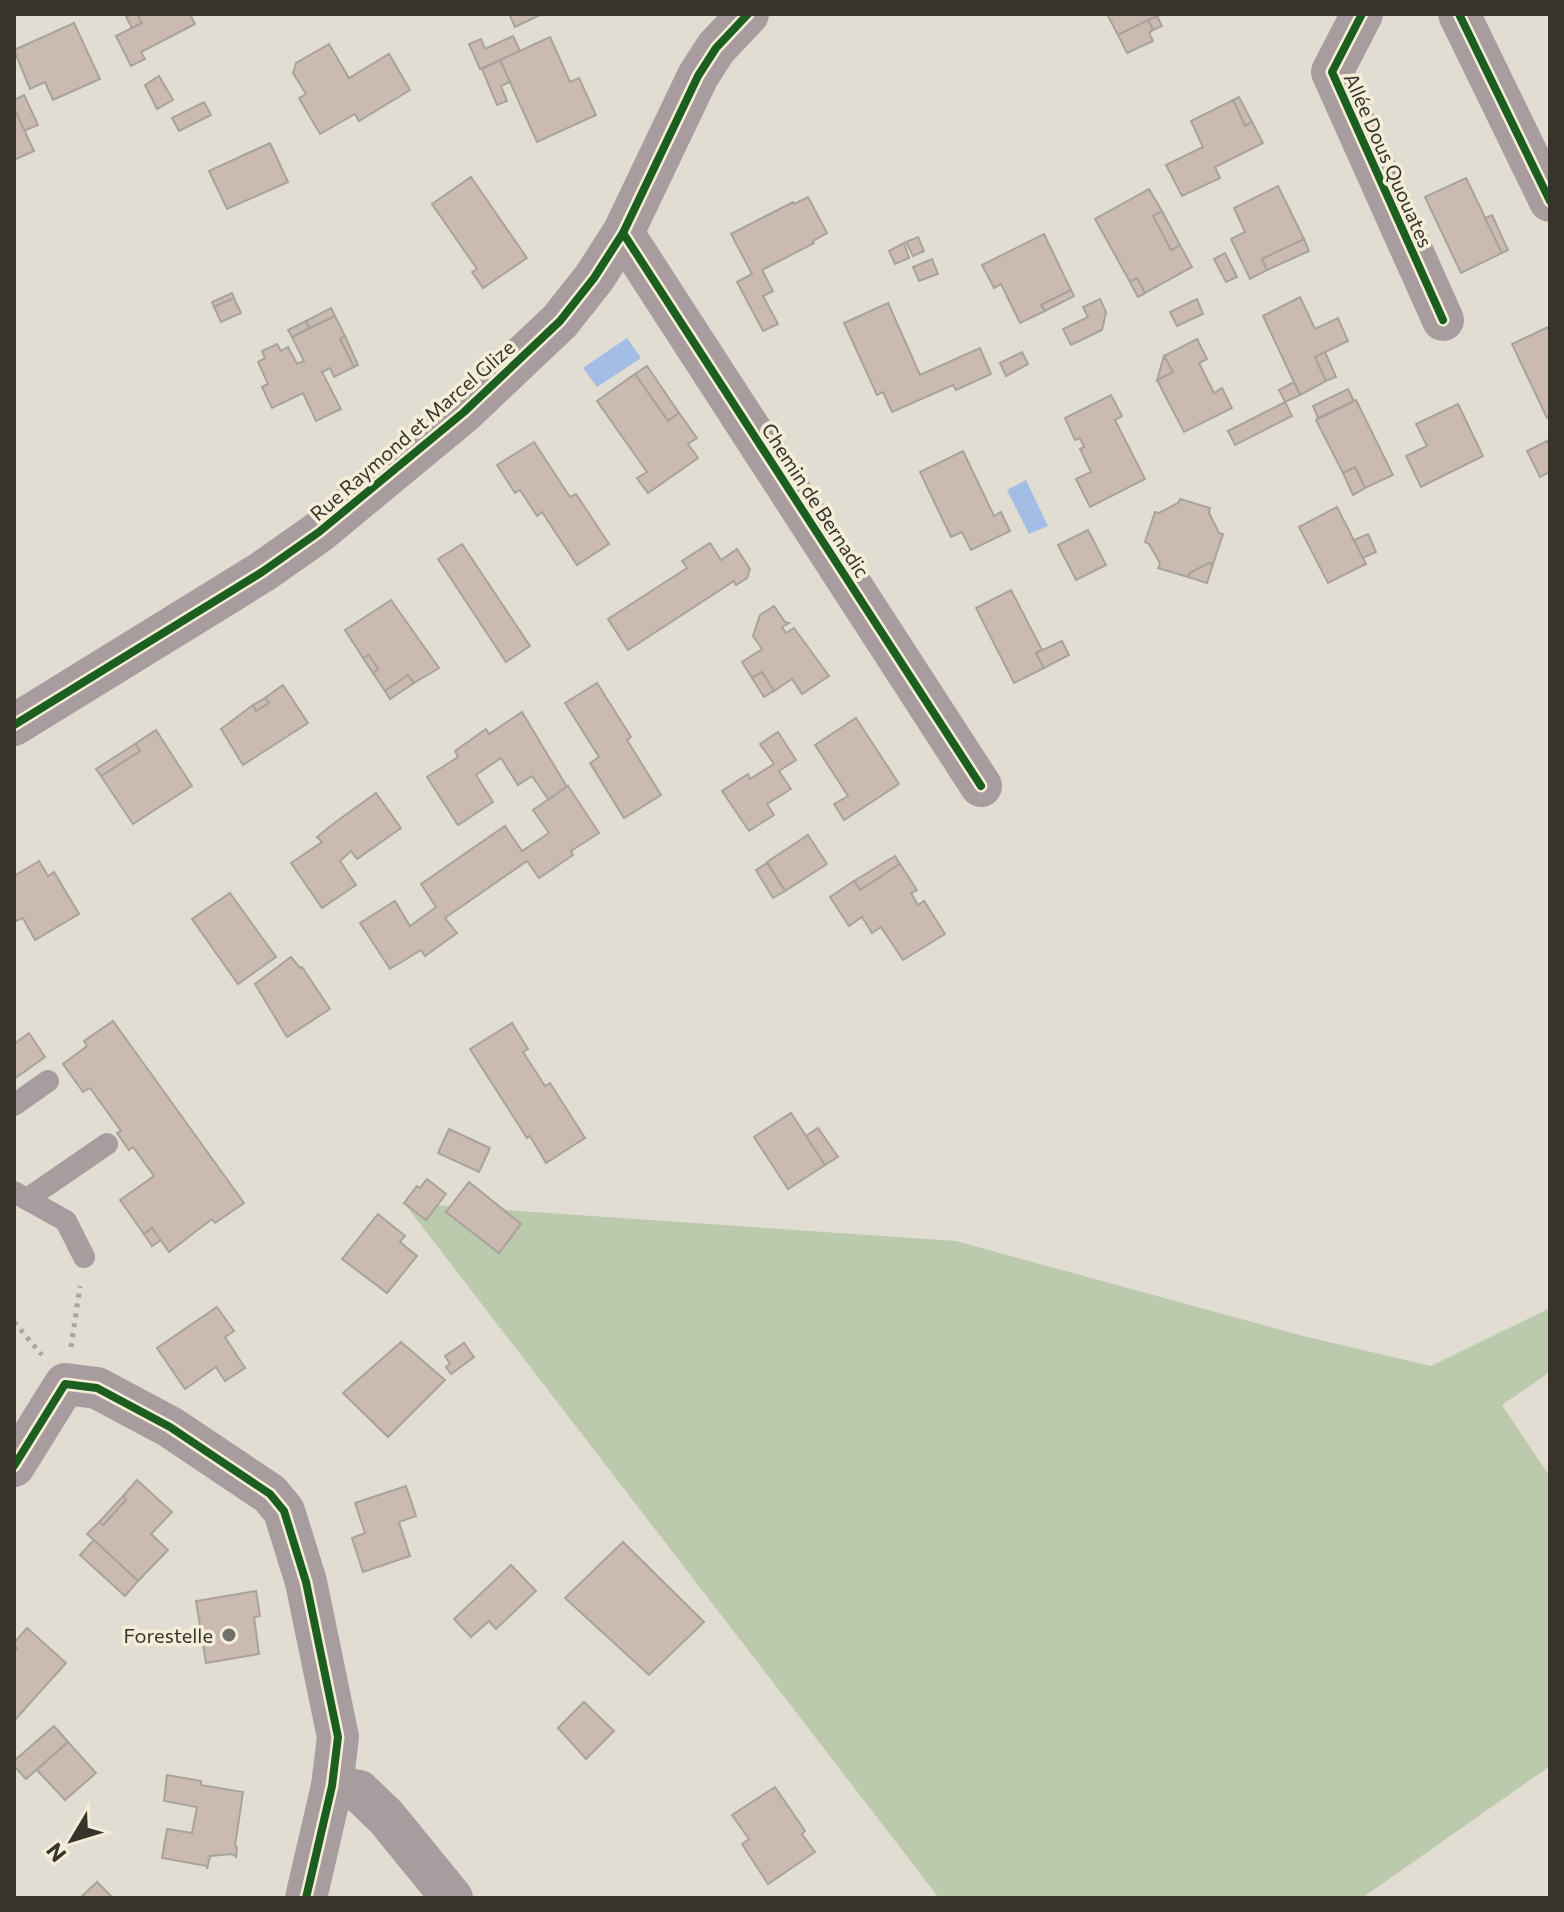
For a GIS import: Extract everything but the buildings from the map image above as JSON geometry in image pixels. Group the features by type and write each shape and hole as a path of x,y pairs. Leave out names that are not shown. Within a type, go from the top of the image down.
{"street":[{"name":"Rue Raymond et Marcel Glize","path":"14,725 262,572 319,532 464,412 560,321 594,278 623,233 698,76 716,48 748,14"},
{"name":"Allée Dous Quouates","path":"1362,14 1332,72 1443,320"},
{"path":"1459,14 1550,201"},
{"name":"Chemin de Bernadic","path":"623,233 981,786"},
{"path":"14,1466 65,1384 97,1388 170,1427 270,1494 284,1511 306,1582 338,1737 332,1786 306,1898"},
{"path":"332,1786 359,1791 386,1817 452,1898"}],"lane":[{"path":"14,1105 48,1081"},
{"path":"20,1195 107,1144"},
{"path":"20,1195 66,1221 84,1257"}],"path":[{"path":"65,1384 84,1257"}],"green space":[{"path":"404,1203 956,1241 1303,1336 1431,1366 1550,1308 1550,1372 1502,1405 1550,1477 1550,1766 1362,1898 939,1898"}],"water":[{"path":"627,338 641,358 597,387 583,368"},
{"path":"1026,480 1048,526 1029,534 1007,490"}],"cycle path":[{"path":"14,725 262,572 319,532 464,412 560,321 594,278 623,233 698,76 716,48 748,14"},
{"path":"1362,14 1332,72 1443,320"},
{"path":"1459,14 1550,201"},
{"path":"623,233 981,786"},
{"path":"14,1466 65,1384 97,1388 170,1427 270,1494 284,1511 306,1582 338,1737 332,1786 306,1898"}],"place":[{"name":"Forestelle","path":"229,1635"}]}
